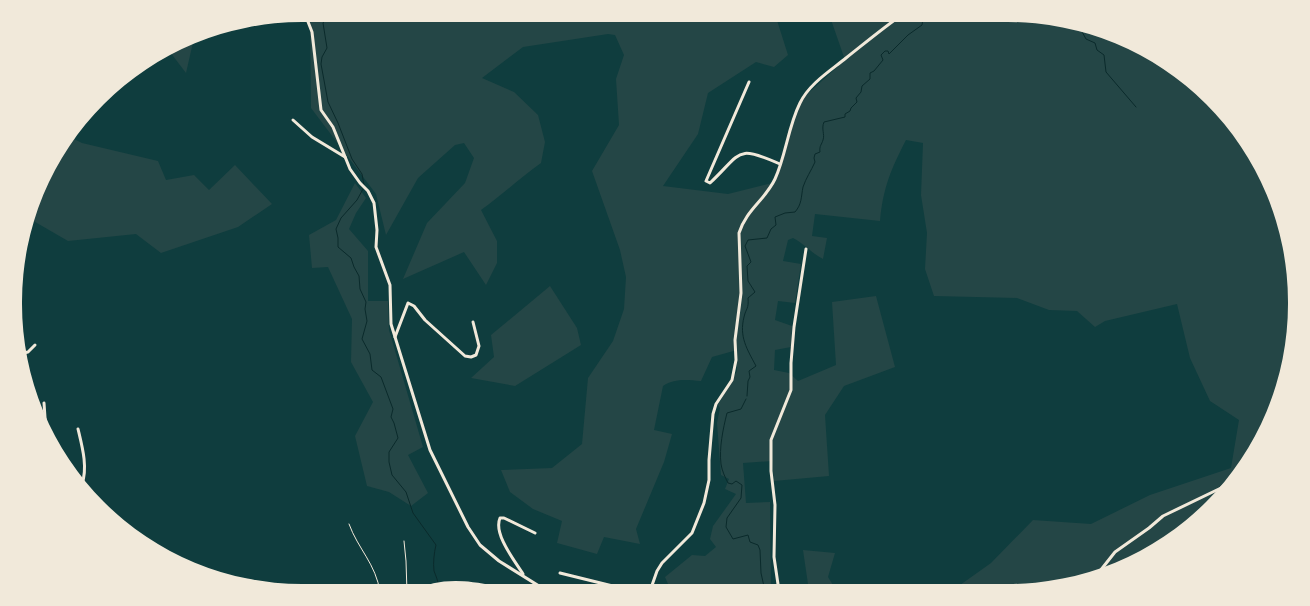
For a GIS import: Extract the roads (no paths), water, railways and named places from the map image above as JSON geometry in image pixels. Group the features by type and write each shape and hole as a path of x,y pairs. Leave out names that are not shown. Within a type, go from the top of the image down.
{"street":[{"path":"308,22 312,32 321,110 333,127 350,169 368,191 374,203 376,247 390,285 391,324 430,450 468,527 480,545 498,561 537,584"},
{"path":"652,584 662,563 692,533 702,511 709,480 713,414 716,404 732,380 736,360 735,340 741,293 739,233 742,224 748,213 774,180 797,111 804,96 818,80 893,22"},
{"path":"749,82 706,181 710,183 737,156 745,152 756,153 780,164"},
{"path":"293,120 312,137 345,158"},
{"path":"778,584 774,556 775,504 771,471 771,440 791,390 794,327 806,250"},
{"path":"395,337 408,303 414,306 425,320 465,356 471,357 476,356 479,346 473,322"},
{"path":"27,352 35,345"},
{"path":"44,403 45,411"},
{"path":"78,429 84,463 83,478"},
{"path":"1105,566 1115,552 1163,516 1215,491"},
{"path":"525,576 501,536 498,521 500,518 504,518 535,533"},
{"path":"560,573 605,584"},
{"path":"446,584 470,584"}],"lane":[{"path":"349,524 370,562 377,584"},
{"path":"404,541 407,584"}],"waterway":[{"path":"324,22 327,48 322,57 321,64 328,102 352,159 362,174 364,185"},
{"path":"747,396 749,371 756,366 745,343 742,331 748,298 755,292 748,281 747,266 751,262 745,246 748,240 767,238 771,229 776,225 775,217 795,212 800,203 804,184 815,162 815,154 820,152 824,122 845,117 845,114 857,102 856,98 861,92 862,86 870,79 870,73 883,60 881,55 885,51 888,51 889,54 908,35 922,25 922,22"},
{"path":"1083,33 1086,39 1095,43 1097,50 1104,55 1106,72 1136,107"},
{"path":"363,189 357,200 341,218 336,229 338,247 351,258 359,276 360,289 366,302 367,321 362,339 370,354 372,370 381,377 393,409 391,417 398,438 389,452 392,475 406,492 413,513 436,545 434,571 438,584"},
{"path":"746,399 741,409 727,413 722,438 722,469 728,483 732,484 736,481 742,485 741,498 727,518 726,527 733,539 748,535 750,542 758,545 763,584"}]}
